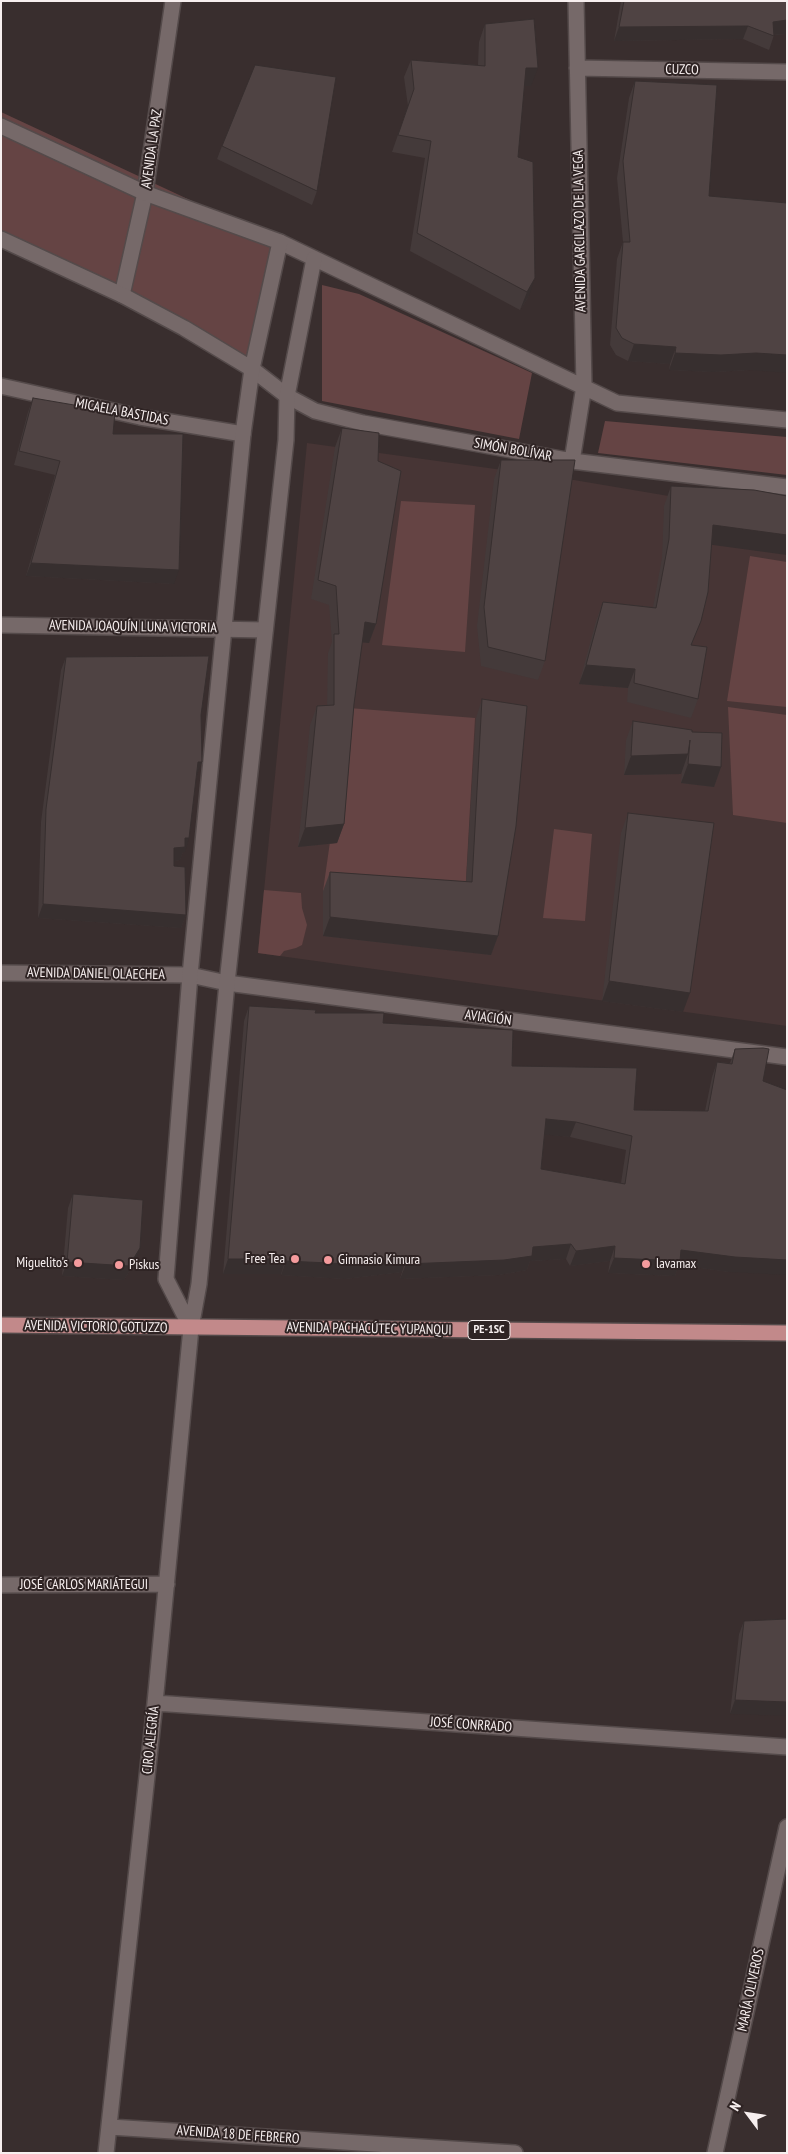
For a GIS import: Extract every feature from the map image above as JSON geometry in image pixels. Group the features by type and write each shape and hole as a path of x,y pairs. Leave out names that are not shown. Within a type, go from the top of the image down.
{"main road":[{"name":"AVENIDA VICTORIO GOTUZZO","path":"1,1325 191,1328"},
{"name":"AVENIDA PACHACÚTEC YUPANQUI","path":"191,1328 787,1333"}],"street":[{"name":"AVENIDA LA PAZ","path":"122,295 145,193 174,1"},
{"name":"AVENIDA GARCILAZO DE LA VEGA","path":"572,461 584,386 576,1"},
{"name":"CUZCO","path":"577,68 787,72"},
{"path":"1,126 145,193 280,242 617,403 787,420"},
{"name":"SIMÓN BOLÍVAR","path":"1,240 122,295 184,328 252,369 287,396 315,411 363,423 572,461 787,487"},
{"path":"191,1328 166,1279 190,975 244,434 252,369 280,242"},
{"name":"CIRO ALEGRÍA","path":"106,2153 156,1703 191,1328 199,1284 226,983 286,440 287,396 314,259"},
{"name":"MICAELA BASTIDAS","path":"1,386 140,417 244,434"},
{"name":"AVENIDA JOAQUÍN LUNA VICTORIA","path":"1,625 265,630"},
{"name":"AVENIDA DANIEL OLAECHEA","path":"1,973 190,975"},
{"name":"AVIACIÓN","path":"190,975 226,983 787,1057"},
{"name":"JOSÉ CARLOS MARIÁTEGUI","path":"1,1585 167,1584"},
{"name":"JOSÉ CONRRADO","path":"156,1703 787,1747"},
{"name":"MARÍA OLIVEROS","path":"715,2153 787,1827"},
{"name":"AVENIDA 18 DE FEBRERO","path":"110,2127 515,2153"}],"shaded area":[{"path":"1,112 280,242 252,369 1,244"},
{"path":"322,285 359,294 532,373 519,439 322,401"},
{"path":"605,421 787,437 787,475 598,453"},
{"path":"307,443 568,479 787,516 787,1026 258,953"},
{"path":"401,501 475,505 465,652 382,645"},
{"path":"750,556 787,562 787,707 727,701"},
{"path":"728,707 787,715 787,823 733,815"},
{"path":"349,708 475,718 464,915 323,891"},
{"path":"554,829 592,834 585,921 543,918"},
{"path":"264,890 301,893 302,908 307,925 302,945 284,951 280,956 258,953"}],"building":[{"path":"624,1 787,1 787,20 773,22 774,36 748,26 619,27"},
{"path":"534,19 538,68 526,68 518,157 533,162 535,278 527,292 417,233 431,141 398,135 414,89 411,60 485,66 485,24"},
{"path":"255,65 336,77 317,191 222,146"},
{"path":"635,81 717,85 709,196 787,203 787,355 675,353 676,347 634,344 622,338 616,328 623,242 630,242 623,161"},
{"path":"33,398 115,412 113,434 183,434 179,570 31,563 60,461 19,451"},
{"path":"342,428 379,433 378,461 401,471 376,624 365,622 354,704 344,824 305,828 317,706 334,705 334,634 339,634 336,586 318,580"},
{"path":"501,460 575,460 545,661 488,647 484,607"},
{"path":"671,486 754,490 787,496 787,535 713,525 708,592 701,621 691,645 707,647 698,699 634,683 635,669 586,665 603,602 656,608 669,539"},
{"path":"209,656 201,715 202,762 198,762 189,838 185,838 185,847 174,848 174,866 185,867 186,915 43,904 46,809 66,657"},
{"path":"482,699 527,706 516,826 498,936 330,917 330,872 472,882"},
{"path":"633,721 692,730 692,732 722,733 721,767 688,764 690,740 688,754 631,756"},
{"path":"628,813 714,823 690,993 609,981"},
{"path":"249,1006 316,1010 315,1013 384,1013 383,1023 513,1030 512,1066 637,1068 634,1110 708,1111 717,1062 732,1064 735,1049 769,1049 763,1081 787,1090 787,1260 735,1257 681,1250 680,1261 614,1258 615,1246 576,1251 571,1244 533,1247 532,1256 504,1260 406,1264 407,1258 350,1264 286,1261 286,1259 228,1259","holes":["546,1119 576,1122 632,1136 625,1184 541,1169"]},
{"path":"73,1194 143,1200 140,1248 129,1266 67,1262"},
{"path":"787,1619 787,1702 735,1700 744,1621"}],"place":[{"name":"Free Tea","path":"295,1259"},
{"name":"Gimnasio Kimura","path":"328,1260"},
{"name":"Miguelito's","path":"78,1263"},
{"name":"lavamax","path":"646,1264"},
{"name":"Piskus","path":"119,1265"}]}
